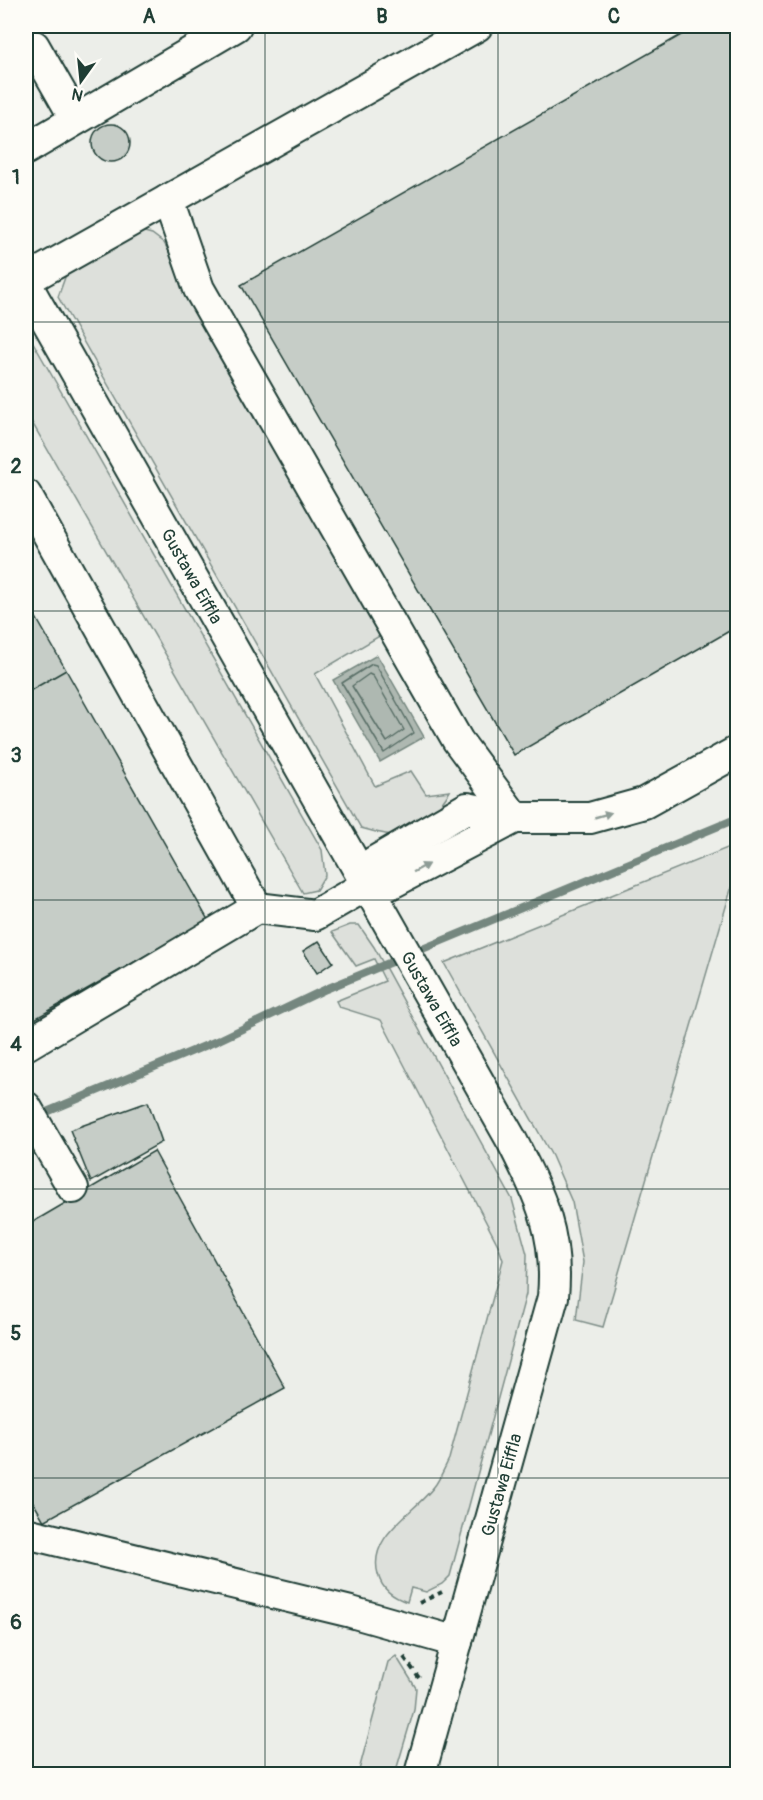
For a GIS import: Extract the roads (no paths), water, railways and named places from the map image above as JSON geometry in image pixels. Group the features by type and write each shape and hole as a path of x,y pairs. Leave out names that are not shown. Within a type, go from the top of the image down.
{"street":[{"path":"26,149 75,118 236,26"},
{"path":"26,282 477,26"},
{"path":"34,46 75,118"},
{"path":"168,200 199,289 458,741 515,818"},
{"name":"Gustawa Eiffla","path":"26,282 414,971 511,1138 548,1219 554,1250 553,1297 543,1341 420,1774"},
{"path":"26,495 257,908"},
{"path":"26,1046 257,908 315,915 367,885 388,885 515,818 590,818 644,803 738,751"},
{"path":"26,1107 73,1188"},
{"path":"26,1533 458,1642"}],"water":[{"path":"377,655 424,737 380,762 333,680"}],"waterway":[{"path":"37,1116 219,1040 326,989 738,818"}]}
